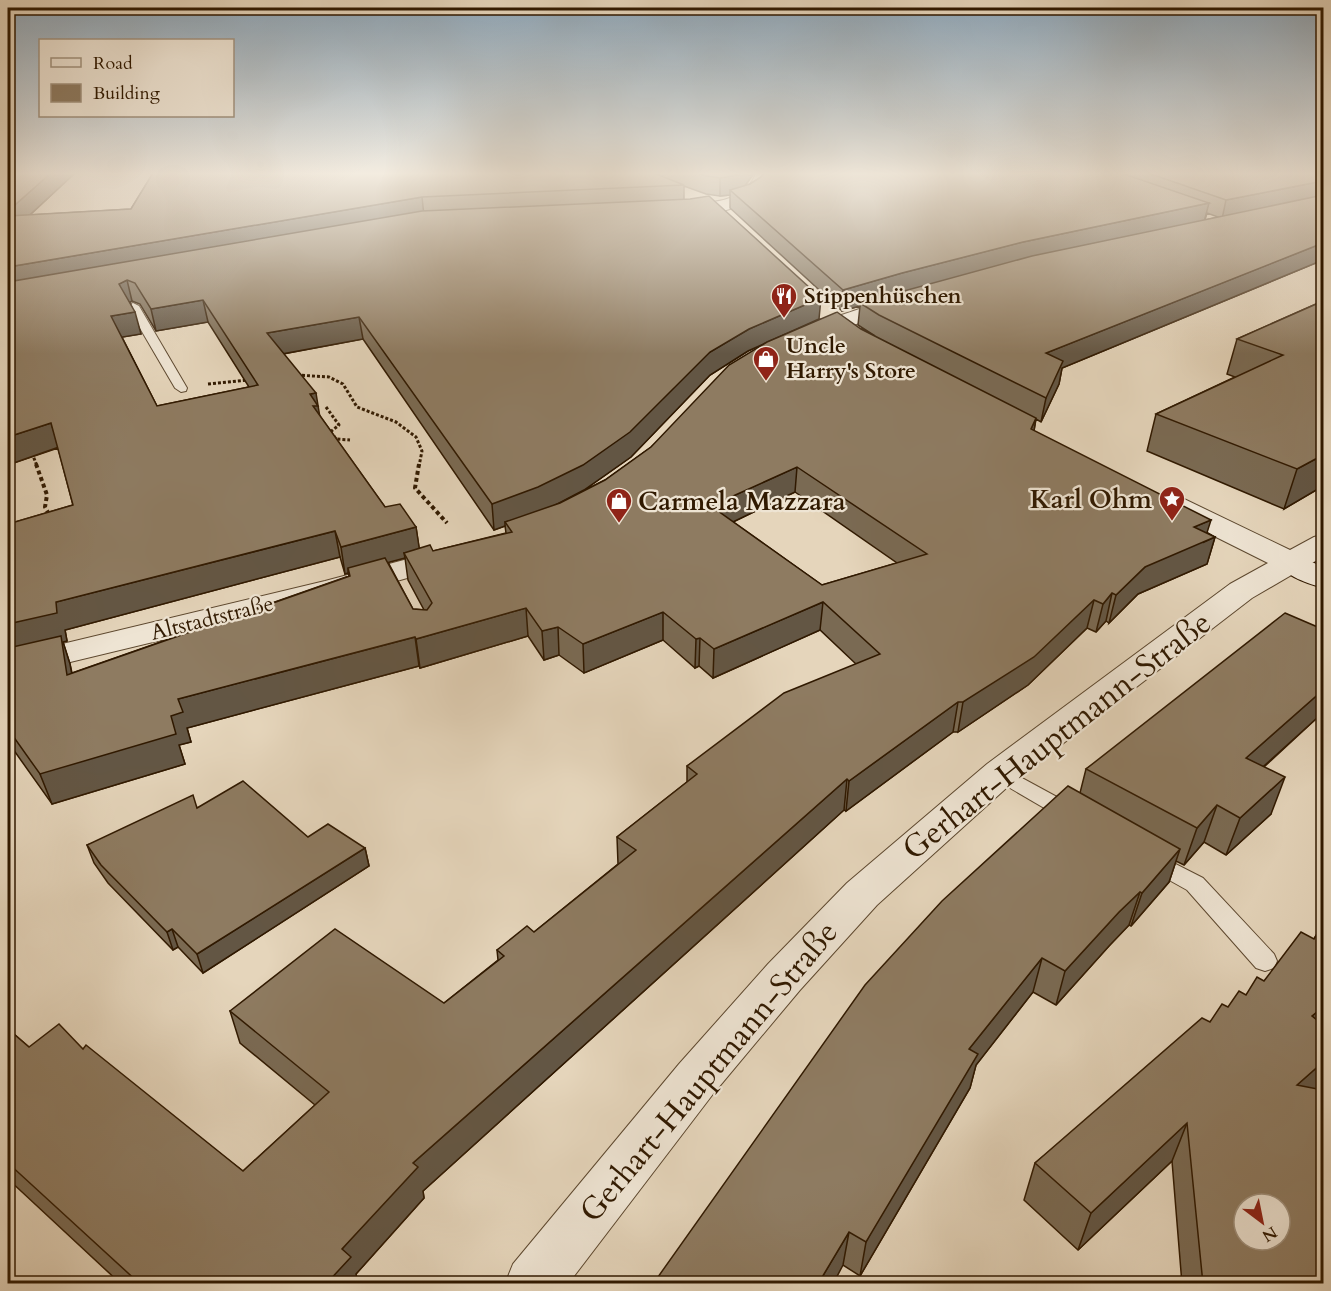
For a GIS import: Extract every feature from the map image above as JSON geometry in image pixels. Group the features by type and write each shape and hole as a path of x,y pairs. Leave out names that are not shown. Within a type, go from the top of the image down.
{"street":[{"path":"786,344 828,314 919,295"},
{"path":"828,314 860,338"},
{"path":"1150,492 1313,562"},
{"name":"Altstadtstraße","path":"8,667 398,582 472,550"},
{"name":"Gerhart-Hauptmann-Straße","path":"533,1284 696,1079 784,977 862,894 1000,773 1241,591 1313,562"}],"lane":[{"path":"133,306 181,388"},
{"path":"1000,773 1092,826"},
{"path":"1133,849 1195,884 1265,961"}],"path":[{"path":"293,376 329,377 343,384 357,407 396,423 416,437 422,451 415,488 472,550"},
{"path":"181,388 250,380"},
{"path":"320,435 331,433 339,425 326,407"},
{"path":"331,433 336,439 350,440"},
{"path":"32,452 47,495 45,507 54,524"}],"building":[{"path":"8,233 208,233 8,267"},
{"path":"292,233 750,233 821,298 749,329 710,352 630,432 583,465 538,487 492,504 359,317 267,333 316,393 310,394 318,406 313,406 385,507 400,504 416,527 341,547 335,531 56,602 57,613 8,624 8,524 73,505 51,423 8,437 8,282","holes":["127,280 135,283 151,309 203,300 258,385 157,406 111,316 135,312 119,284"]},
{"path":"779,233 1065,233 1023,242 843,290"},
{"path":"1141,233 1323,233 1323,243 1046,353 1063,361 1046,398 879,315 860,303 1032,256"},
{"path":"1323,301 1323,455 1297,469 1156,414 1283,355 1237,339"},
{"path":"837,312 861,329 1036,418 1031,429 1211,520 1194,527 1215,537 1145,567 1116,595 1112,593 1103,604 1094,600 1034,657 963,702 958,702 849,781 847,779 413,1163 418,1167 342,1249 351,1257 326,1284 140,1284 8,1163 8,1029 29,1047 59,1024 83,1049 86,1045 243,1171 329,1092 230,1011 335,929 444,1003 504,956 497,950 527,926 534,932 636,850 617,837 697,774 687,766 784,693 880,654 823,602 714,649 700,638 696,639 663,612 583,644 558,627 542,631 526,608 416,639 415,637 178,699 183,712 171,716 176,734 40,774 8,729 8,648 61,636 67,675 350,576 348,568 385,558 413,609 427,610 432,603 404,553 430,545 433,551 512,532 505,522 560,503 605,480 651,447 729,365 767,342","holes":["797,467 927,554 822,585 711,506"]},
{"path":"1285,613 1320,628 1323,625 1323,690 1246,758 1285,777 1240,818 1217,805 1197,828 1086,769"},
{"path":"243,781 308,837 328,824 365,848 197,954 172,929 167,932 101,865 87,845 193,795 197,808"},
{"path":"1068,786 1180,849 1142,893 1140,892 1119,912 1065,971 1042,958 969,1049 978,1054 866,1242 849,1232 818,1284 653,1284 865,985 942,901"},
{"path":"1323,924 1323,1007 1312,1016 1323,1025 1323,1062 1297,1085 1323,1090 1323,1284 1203,1284 1187,1123 1091,1213 1035,1163 1202,1018 1210,1022 1222,1004 1228,1007 1239,991 1246,995 1257,977 1264,981 1301,932 1314,939"}],"place":[{"name":"Stippenhüschen","path":"784,319"},
{"name":"Uncle Harry's Store","path":"766,382"},
{"name":"Karl Ohm","path":"1172,522"},
{"name":"Carmela Mazzara","path":"619,524"}]}
